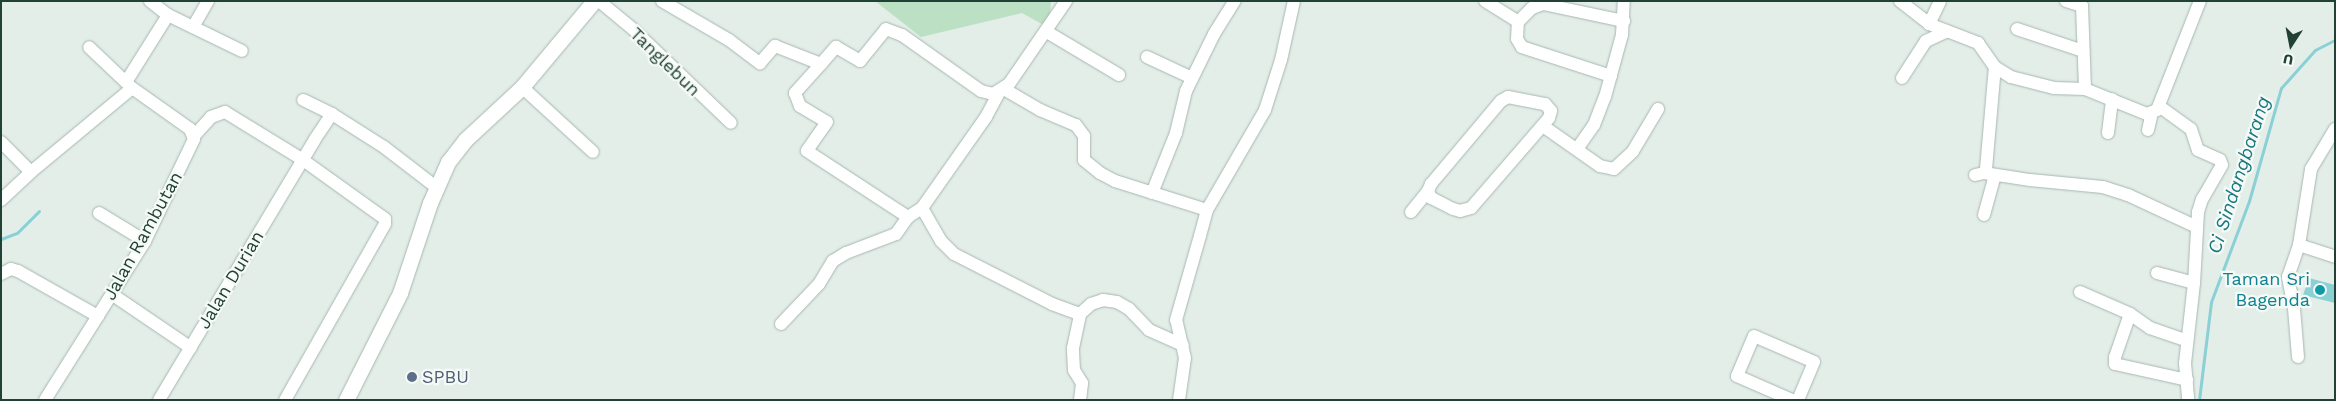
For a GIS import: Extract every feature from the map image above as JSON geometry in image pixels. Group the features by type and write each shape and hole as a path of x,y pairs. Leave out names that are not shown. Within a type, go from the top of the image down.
{"main road":[{"path":"346,400 400,293 436,187 448,162 465,140 522,86 594,1"}],"street":[{"path":"150,1 168,15 242,51"},
{"path":"193,27 208,1"},
{"name":"Tanglebun","path":"599,1 634,30 730,123"},
{"path":"662,1 729,40 760,63 775,46 821,64"},
{"path":"781,324 819,284 833,261 846,253 896,234 908,218 922,208 986,117 1001,91 1047,32 1066,1"},
{"path":"1152,193 1176,133 1183,100 1192,78 1214,34 1235,1"},
{"path":"1180,400 1185,363 1184,345 1177,324 1177,316 1207,210 1265,110 1281,60 1294,1"},
{"path":"1485,1 1518,22"},
{"path":"1577,149 1598,117 1611,76 1624,21 1624,1"},
{"path":"1900,1 1929,24 1978,43 1995,67 2011,77 2032,84 2085,90 2142,112 2156,109 2191,129 2198,150 2222,163 2222,168 2202,199 2197,227 2194,283 2185,363 2188,400"},
{"path":"1929,24 1940,1"},
{"path":"2066,1 2082,6 2085,90"},
{"path":"2148,130 2200,1"},
{"path":"1611,76 1522,47 1517,39 1518,22 1532,8 1543,4 1624,21"},
{"path":"1,200 129,85 168,15"},
{"path":"908,218 807,151 827,122 800,106 795,93 836,47 860,61 886,29 902,35 981,91 989,94 1001,91 1076,125 1084,136 1084,160 1100,173 1152,193 1207,210"},
{"path":"2017,29 2083,51"},
{"path":"1902,78 1926,40 1947,31"},
{"path":"1047,32 1120,75"},
{"path":"89,47 129,85 190,129 194,136 211,117 225,112 303,160 385,219 385,224 285,400"},
{"path":"1148,57 1192,78"},
{"path":"1984,215 1985,174 1995,67"},
{"path":"522,86 593,152"},
{"path":"1411,212 1428,191 1431,184 1504,98 1516,97 1548,106 1550,115 1543,126 1472,208 1453,209 1431,198 1428,191"},
{"path":"2108,133 2112,99"},
{"path":"303,100 332,114 384,147 436,187"},
{"path":"1543,126 1600,166 1614,170 1625,161 1637,146 1658,109"},
{"name":"Jalan Durian","path":"159,400 332,114"},
{"path":"2298,357 2294,308 2288,282 2299,245 2311,169 2335,128"},
{"name":"Jalan Rambutan","path":"45,400 113,295 145,240 192,145 194,136"},
{"path":"1,142 31,172"},
{"path":"1985,174 2073,183 2115,190 2197,227"},
{"path":"922,208 941,241 954,254 1052,304 1080,314"},
{"path":"99,212 145,240"},
{"path":"2299,245 2335,257"},
{"path":"1,274 11,269 18,271 98,316"},
{"path":"2157,273 2194,283"},
{"path":"2080,292 2130,314 2150,328 2187,341"},
{"path":"113,295 191,348"},
{"path":"1080,400 1082,383 1074,370 1072,361 1080,314 1096,301 1118,302 1129,309 1149,330 1184,345"},
{"path":"2130,314 2115,357 2115,364 2187,380"},
{"path":"1792,400 1737,376 1754,336 1814,362 1798,400"}],"green space":[{"path":"875,1 1051,1 1049,28 1022,13 921,37"}],"water":[{"name":"Taman Sri Bagenda","path":"2309,278 2335,285 2335,303 2303,295"}],"waterway":[{"name":"Ci Sindangbarang","path":"2199,400 2211,302 2249,201 2281,88 2315,50 2335,40"},
{"path":"1,239 17,233 39,211"}],"place":[{"name":"Taman Sri Bagenda","path":"2320,290"},
{"name":"SPBU","path":"412,377"}]}
